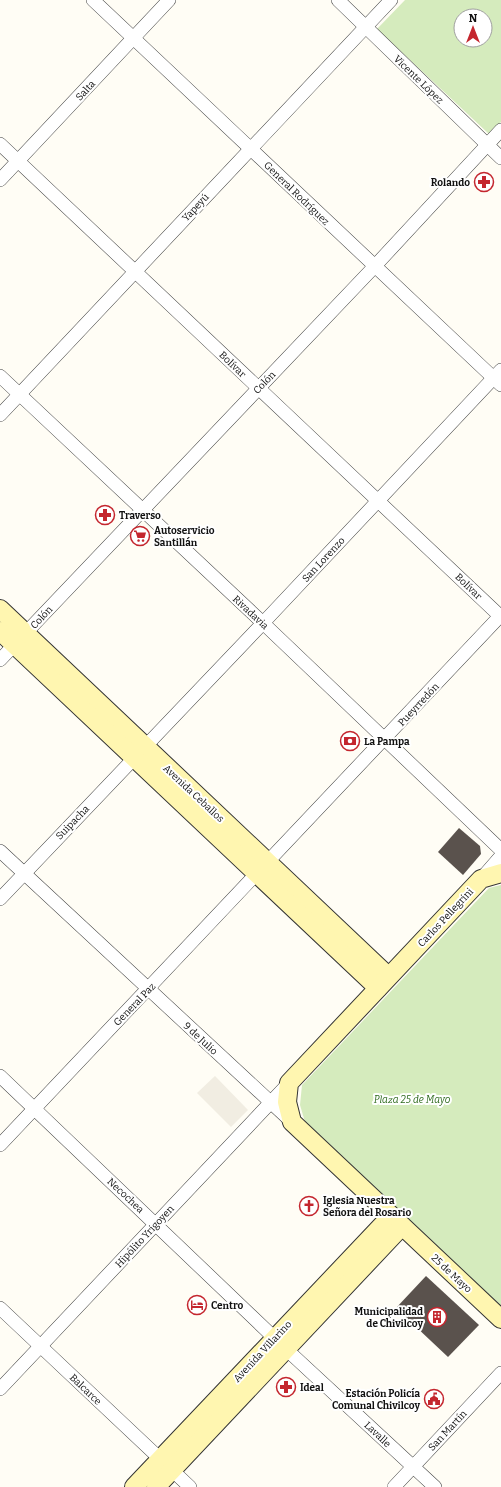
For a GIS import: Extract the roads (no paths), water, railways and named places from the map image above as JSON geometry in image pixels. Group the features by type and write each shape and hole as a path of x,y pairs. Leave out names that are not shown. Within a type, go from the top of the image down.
{"main road":[{"name":"Avenida Ceballos","path":"0,608 20,639 383,982"},
{"name":"Avenida Ceballos","path":"0,631 20,639"},
{"path":"481,879 501,873"},
{"name":"Carlos Pellegrini","path":"383,982 481,879"},
{"name":"Hipólito Yrigoyen","path":"289,1083 383,982"},
{"path":"289,1083 287,1102 292,1122"},
{"name":"9 de Julio","path":"292,1122 397,1221"},
{"name":"25 de Mayo","path":"397,1221 501,1319"},
{"name":"Avenida Villarino","path":"134,1487 166,1465 397,1221"},
{"name":"Avenida Villarino","path":"156,1487 166,1465"}],"street":[{"name":"General Rodríguez","path":"93,0 374,267 499,378"},
{"name":"Salta","path":"0,180 170,0"},
{"name":"Vicente López","path":"338,0 501,158"},
{"name":"Yapeyú","path":"0,415 391,0"},
{"name":"Colón","path":"0,660 142,509 374,267 501,130"},
{"name":"Bolívar","path":"0,144 501,616"},
{"name":"Rivadavia","path":"0,376 263,623 501,850"},
{"name":"San Lorenzo","path":"139,752 263,623 378,500 499,378"},
{"name":"Pueyrredón","path":"261,867 501,616"},
{"name":"Suipacha","path":"0,899 139,752"},
{"name":"9 de Julio","path":"0,851 23,874 292,1122"},
{"name":"Carlos Pellegrini","path":"481,879 501,856"},
{"name":"General Paz","path":"0,1145 149,989 261,867"},
{"name":"Necochea","path":"0,1076 281,1343"},
{"name":"Hipólito Yrigoyen","path":"0,1389 289,1083"},
{"name":"Balcarce","path":"0,1308 190,1487"},
{"name":"Lavalle","path":"281,1343 435,1487"},
{"name":"San Martín","path":"394,1487 501,1373"}],"place":[{"name":"Rolando","path":"484,182"},
{"name":"Traverso","path":"105,515"},
{"name":"Autoservicio Santillán","path":"140,536"},
{"name":"La Pampa","path":"350,741"},
{"name":"Iglesia Nuestra Señora del Rosario","path":"309,1206"},
{"name":"Centro","path":"197,1305"},
{"name":"Municipalidad de Chivilcoy","path":"437,1317"},
{"name":"Ideal","path":"286,1387"},
{"name":"Estación Policía Comunal Chivilcoy","path":"434,1399"}],"park label":[{"name":"Plaza 25 de Mayo","path":"412,1099"}]}
